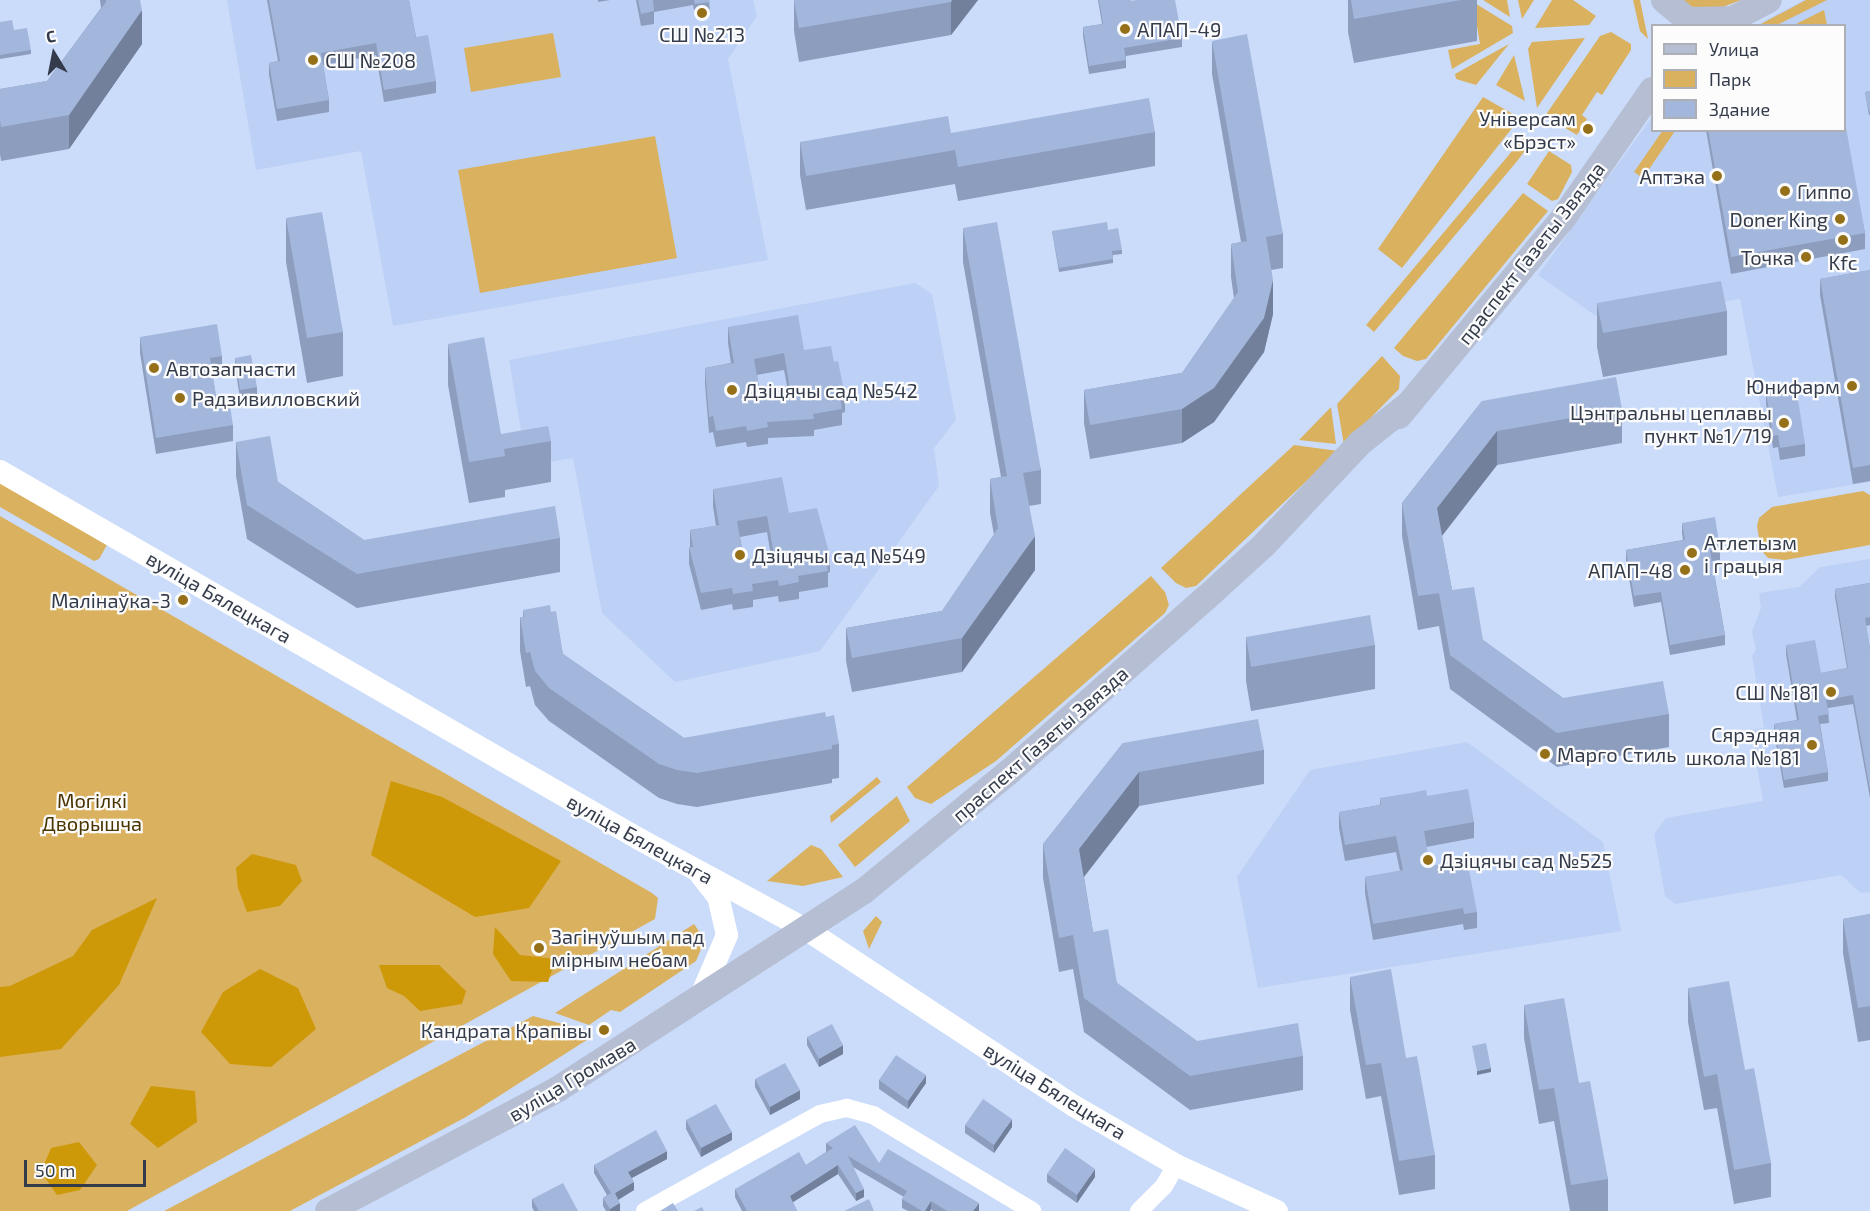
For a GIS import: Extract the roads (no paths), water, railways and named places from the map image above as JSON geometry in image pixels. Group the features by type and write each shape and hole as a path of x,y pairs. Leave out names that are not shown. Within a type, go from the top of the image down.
{"main road":[{"path":"1656,0 1659,24"},
{"path":"1664,0 1688,20 1723,22 1769,0"},
{"name":"праспект Газеты Звязда","path":"807,930 934,836 1264,545 1342,481 1374,449 1562,220 1650,87"},
{"name":"вуліца Громава","path":"328,1211 558,1089 807,930"}],"street":[{"name":"вуліца Бялецкага","path":"0,471 698,872 807,930 1074,1106 1176,1165 1277,1211"},
{"path":"698,872 718,897 727,935 699,1000"},
{"path":"645,1211 820,1114 847,1108 873,1115 1032,1211"},
{"path":"1139,1211 1164,1186 1176,1165"}],"place":[{"name":"СШ №213","path":"702,13"},
{"name":"АПАП-49","path":"1125,29"},
{"name":"СШ №208","path":"313,60"},
{"name":"Універсам «Брэст»","path":"1588,129"},
{"name":"Аптэка","path":"1717,176"},
{"name":"Гиппо","path":"1785,191"},
{"name":"Doner King","path":"1840,219"},
{"name":"Kfc","path":"1843,240"},
{"name":"Точка","path":"1806,257"},
{"name":"Автозапчасти","path":"154,368"},
{"name":"Юнифарм","path":"1852,386"},
{"name":"Дзіцячы сад №542","path":"732,390"},
{"name":"Радзивилловский","path":"180,398"},
{"name":"Цэнтральны цеплавы пункт №1/719","path":"1784,423"},
{"name":"Атлетызм і грацыя","path":"1692,553"},
{"name":"Дзіцячы сад №549","path":"740,555"},
{"name":"АПАП-48","path":"1685,570"},
{"name":"Малінаўка-3","path":"183,600"},
{"name":"СШ №181","path":"1831,692"},
{"name":"Сярэдняя школа №181","path":"1812,745"},
{"name":"Марго Стиль","path":"1545,754"},
{"name":"Дзіцячы сад №525","path":"1428,860"},
{"name":"Загінуўшым пад мірным небам","path":"539,948"},
{"name":"Кандрата Крапівы","path":"604,1030"}],"park label":[{"name":"Могілкі Дворышча","path":"92,812"}]}
